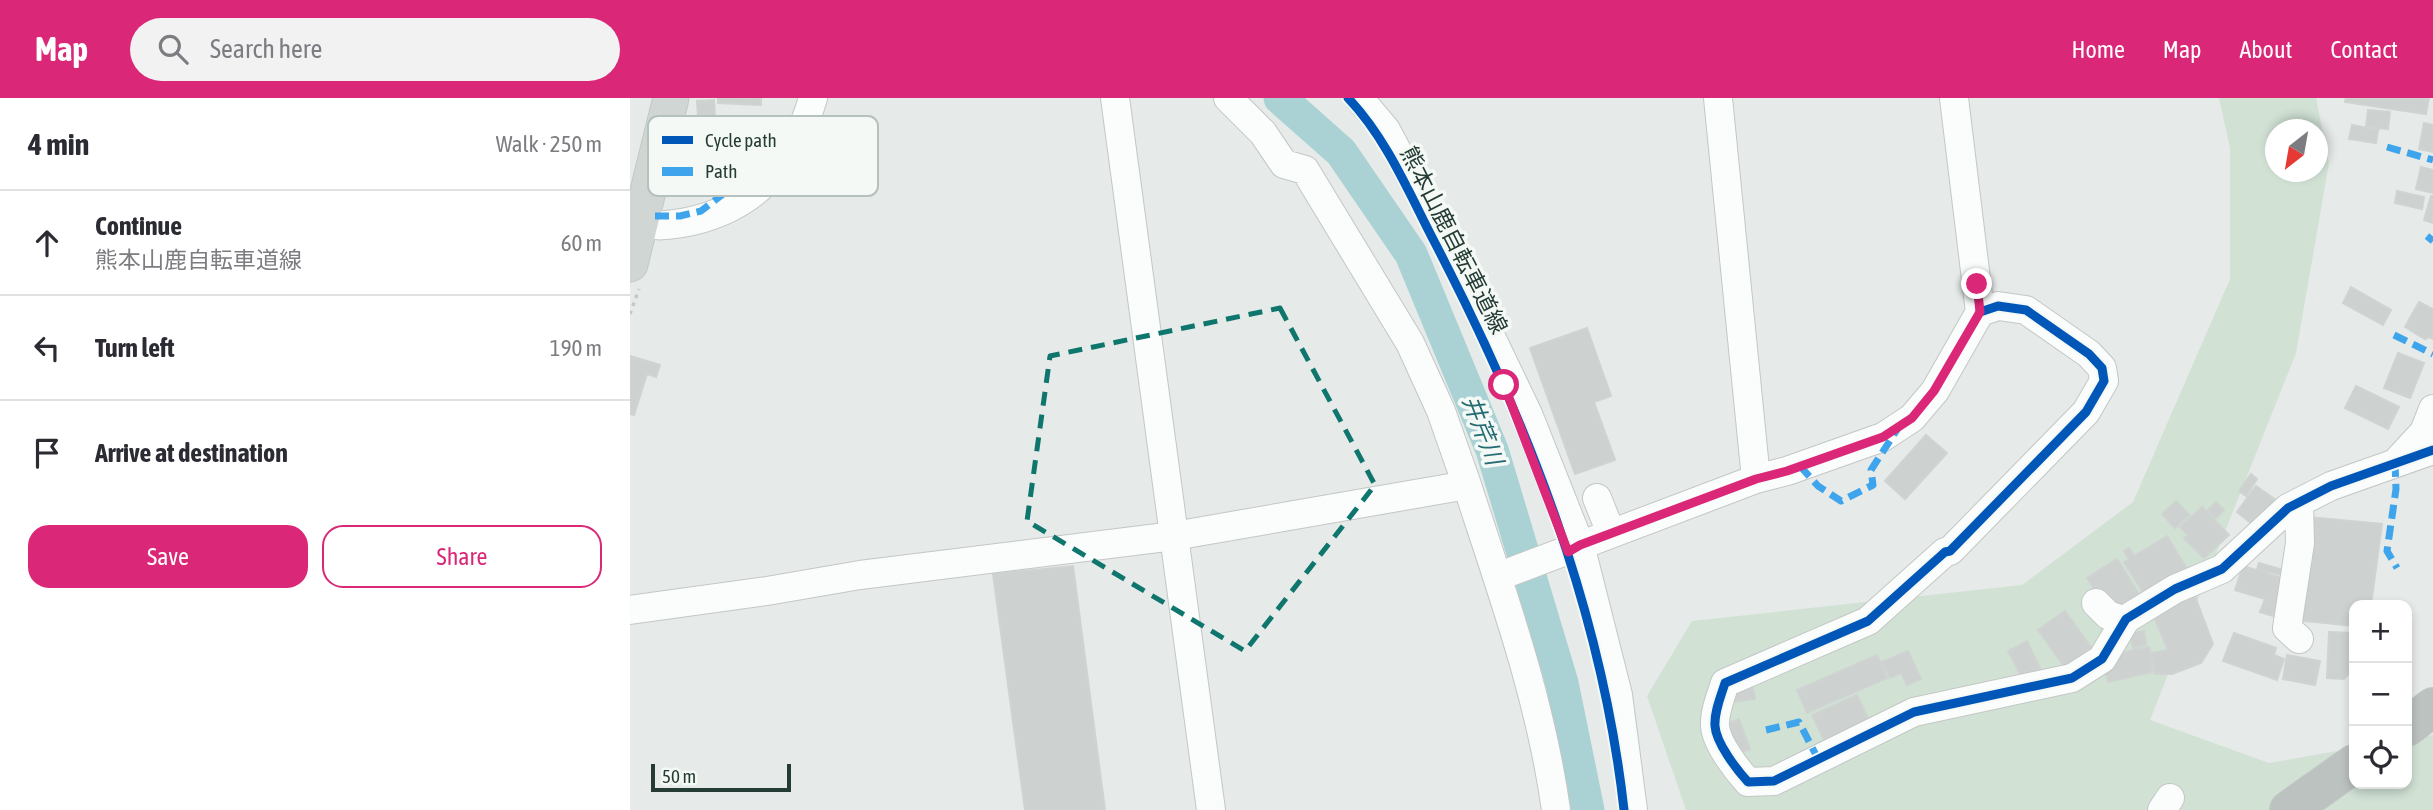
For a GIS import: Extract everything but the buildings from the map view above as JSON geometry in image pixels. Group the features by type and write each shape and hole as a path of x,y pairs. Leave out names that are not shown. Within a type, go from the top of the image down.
{"highway":[{"path":"2289,810 2349,768"}],"main road":[{"path":"668,116 671,98"},
{"path":"630,264 647,224 652,196"}],"street":[{"path":"682,116 688,98"},
{"path":"808,116 813,98"},
{"path":"1100,98 1211,810"},
{"path":"1115,98 1167,536 1194,810"},
{"path":"1228,98 1263,133 1283,164 1305,170"},
{"path":"1251,98 1286,138 1410,343 1441,411 1501,577 1549,757 1556,810"},
{"path":"1359,98 1385,130 1449,249 1528,414 1569,550 1618,695 1633,810"},
{"path":"1718,98 1756,479"},
{"path":"1501,577 1756,479 1787,471 1883,437 1912,418 1934,391 1980,312 1954,98"},
{"path":"655,196 647,224 702,219 750,196"},
{"path":"1980,312 1998,306 2026,310 2089,354 2102,368 2104,381 2099,393 2086,412 1950,551 1945,552 1868,621 1726,683 1718,703 1715,727 1732,765 1748,782 1774,781 1914,712 2072,678 2102,659 2125,621 2175,589 2222,569 2288,508 2332,486 2433,450"},
{"path":"2395,463 2424,432 2433,410"},
{"path":"630,610 860,575 1167,536 1310,514 1467,485"},
{"path":"1597,498 1611,533"},
{"path":"2299,503 2300,543 2287,628 2299,639"},
{"path":"2096,603 2108,615 2125,621"}],"highlighted area":[{"path":"1280,308 1375,485 1245,651 1027,521 1050,356"}],"green space":[{"path":"2219,98 2316,98 2320,119 2265,119 2265,182 2326,182 2296,353 2150,720 2269,763 2349,749 2349,789 2412,789 2412,738 2433,735 2433,810 1686,810 1647,696 1692,621 2022,585 2133,502 2230,279 2230,148"}],"waterway":[{"name":"井芹川","path":"1280,98 1341,152 1411,254 1492,450 1562,683 1588,810"}],"marked path":[{"path":"2387,147 2433,160"},
{"path":"655,216 680,216 701,211 720,196"},
{"path":"2427,236 2433,241"},
{"path":"2394,335 2433,354"},
{"path":"1800,466 1818,486 1841,501 1873,485 1871,470 1900,425"},
{"path":"2395,463 2396,489 2387,551 2397,568"},
{"path":"1766,730 1799,722 1818,759"}],"cycle path":[{"name":"熊本山鹿自転車道線","path":"1348,98 1386,149 1406,186 1469,310 1529,448 1556,518 1598,662 1624,810"},
{"path":"1980,312 1998,306 2026,310 2089,354 2102,368 2104,381 2086,412 1950,551 1945,552 1868,621 1725,683 1716,715 1716,733 1728,756 1748,782 1774,781 1914,712 2072,678 2102,659 2126,619 2175,589 2222,569 2288,508 2331,486 2433,450"}],"route":[{"path":"1504,385 1568,552 1580,545 1756,479 1787,471 1883,437 1912,418 1934,391 1980,312 1977,284"}]}
